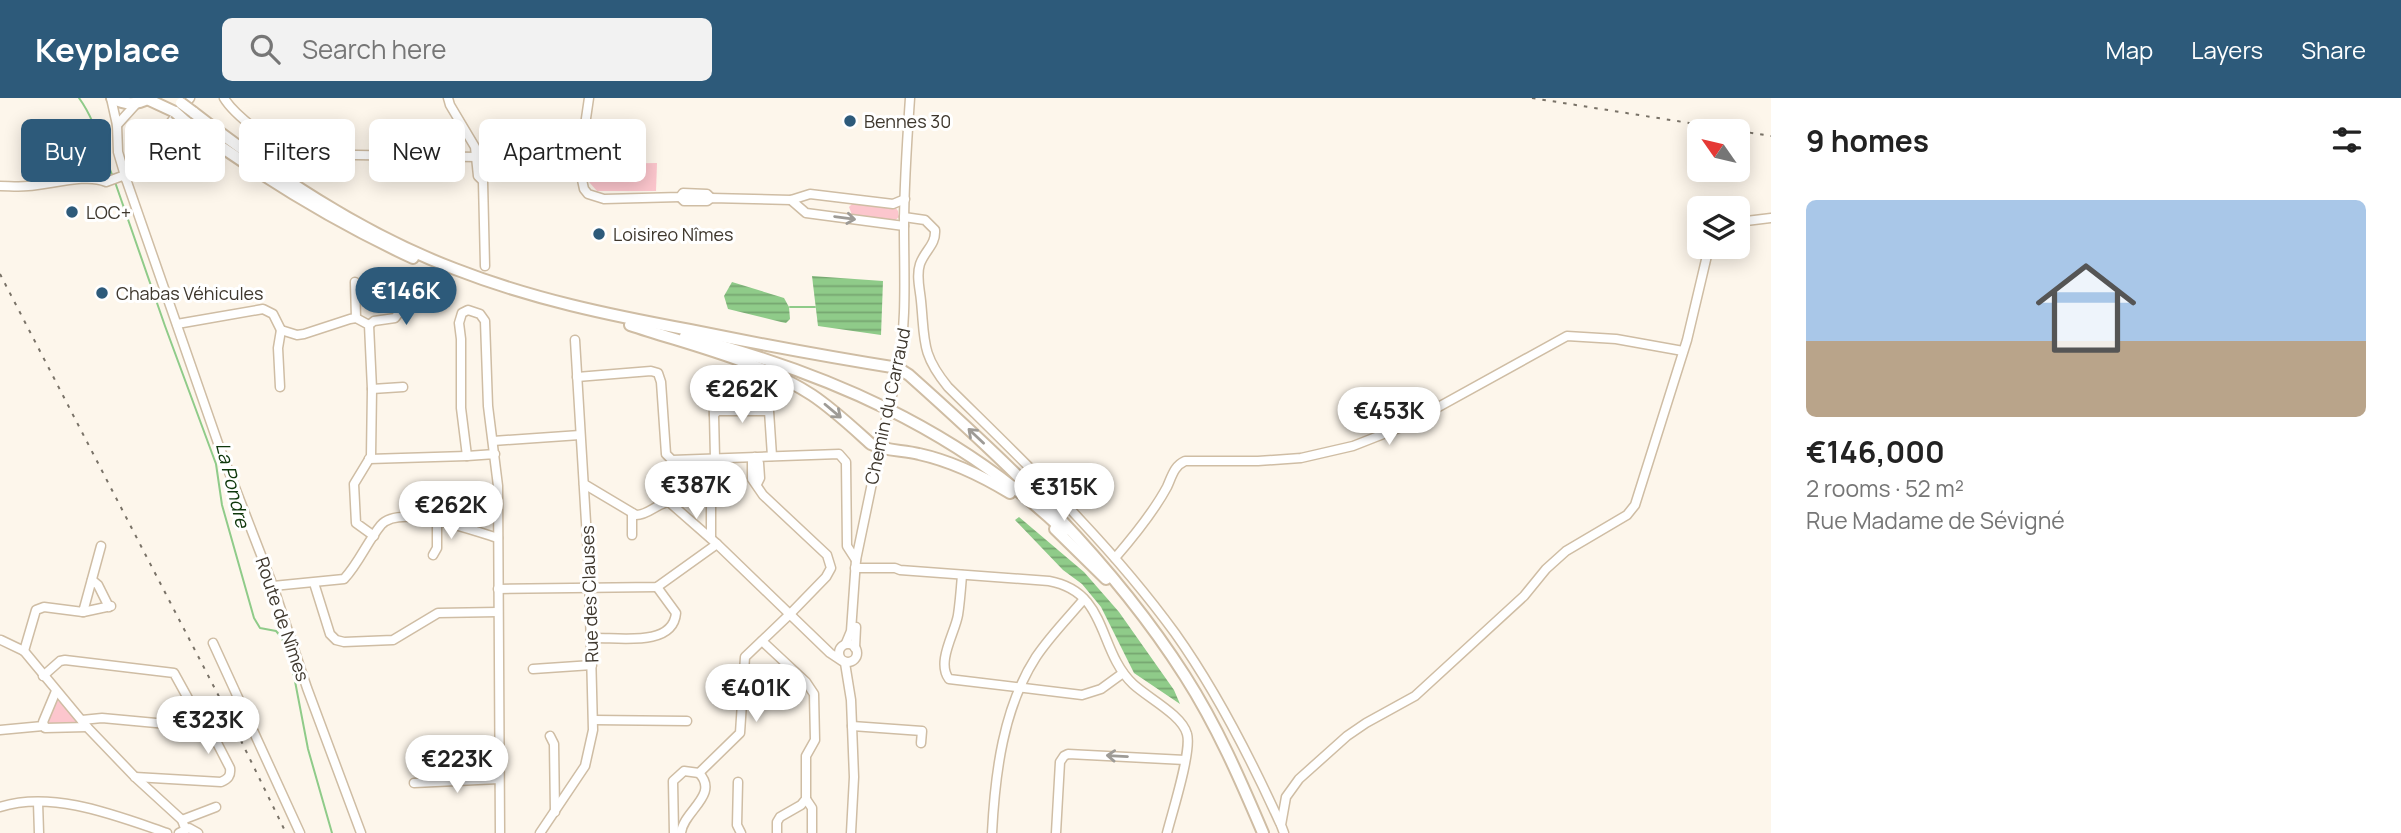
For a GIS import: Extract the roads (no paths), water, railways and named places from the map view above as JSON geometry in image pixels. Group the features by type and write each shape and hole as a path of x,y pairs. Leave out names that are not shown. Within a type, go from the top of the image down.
{"main road":[{"path":"112,98 128,104 145,100 180,103 189,116 278,186 360,233 432,267 482,285 554,305 897,374 944,406 1029,486 1094,554 1187,678 1223,741 1263,833"},
{"path":"590,311 779,376 821,401 871,444 940,460 1006,491 1056,530 1139,611"},
{"path":"590,311 694,338 800,370 895,410 974,458 1038,508 1093,559 1139,611"}],"street":[{"name":"Route de Nîmes","path":"112,98 123,177 219,446 273,586 306,688 361,833"},
{"path":"224,98 233,110 283,148 296,154 477,157"},
{"path":"448,98 450,106 475,147 478,176 483,181 485,266"},
{"path":"586,119 589,98"},
{"name":"Chemin du Carraud","path":"851,700 840,652 851,631 855,564 897,374 905,312 904,221 911,98"},
{"path":"117,125 145,100"},
{"path":"0,186 99,178 106,182 123,177 180,103"},
{"path":"582,182 588,194 599,198 680,197 684,201 707,201 711,198 791,200 810,194 892,204 905,200"},
{"path":"791,200 806,213 904,221 925,220 935,230 935,239 921,262 918,277 923,342 934,368 948,387 1063,501 1115,558 1161,615 1204,675 1249,757 1283,829"},
{"path":"1750,221 1771,218"},
{"path":"1283,829 1286,797 1299,779 1347,736 1415,696 1524,596 1546,569 1566,551 1627,514 1639,495 1683,351 1706,259"},
{"path":"355,282 356,318"},
{"path":"369,324 395,318 402,306 416,293"},
{"path":"177,324 263,309 273,314 281,330 278,348 280,387"},
{"path":"467,456 461,408 459,320 462,313 471,310 483,316 488,406 498,486 500,833"},
{"path":"281,330 297,335 304,334 331,323 356,318 369,324"},
{"path":"369,324 372,389 369,459 354,488 356,523 374,536"},
{"path":"1115,558 1155,506 1176,467 1185,461 1301,458 1353,446 1404,426 1566,336 1616,339 1683,351"},
{"name":"Rue des Clauses","path":"540,833 585,766 592,742 594,720 592,638 575,341"},
{"path":"578,377 651,371 658,373 667,456 672,460 836,453 844,457 848,545 855,564 1049,581 1069,586 1084,599 1100,622 1123,673 1144,694 1176,717 1184,727 1188,741 1185,760 1167,833"},
{"path":"372,389 403,387"},
{"path":"713,396 715,458"},
{"path":"714,415 717,411 769,411 772,456"},
{"path":"493,441 580,435"},
{"path":"369,459 495,454"},
{"path":"699,773 740,733 743,660 830,572 831,563 827,555 765,498 752,479 752,463 755,458"},
{"path":"584,484 632,513 643,514 668,502 714,541 843,662 852,662 855,658"},
{"path":"711,503 714,541"},
{"path":"632,513 632,535"},
{"path":"273,586 344,579 383,523 392,518 437,519 498,538"},
{"path":"433,555 437,548 437,519"},
{"path":"498,589 657,587 714,541"},
{"path":"83,612 101,546"},
{"path":"962,575 958,615 947,652 947,678 1020,689 1085,694 1101,690 1123,673"},
{"path":"24,651 34,612 38,608 83,612 111,606 92,580"},
{"path":"314,583 330,634 336,640 344,642 393,640 443,612 498,612"},
{"name":"Chemin du Carraud","path":"851,833 854,788 851,700 855,658 854,586"},
{"path":"592,638 658,637 667,632 675,620 676,612 657,587"},
{"path":"992,833 1001,753 1020,689 1041,649 1084,599"},
{"path":"815,636 830,645 844,644 855,648"},
{"path":"1,640 24,651 56,691 135,778 182,827 192,828 198,833"},
{"path":"762,641 806,682 814,694 815,740 806,756 806,799 812,807 812,832"},
{"path":"213,643 300,833"},
{"path":"43,676 65,660 174,673 190,702 198,706 231,774 227,780 221,782 135,778"},
{"path":"533,668 592,665"},
{"path":"44,726 56,691"},
{"path":"0,730 44,726 50,729 102,718 210,728"},
{"path":"594,720 687,722"},
{"path":"852,726 922,732 921,743"},
{"path":"550,736 554,744 555,812"},
{"path":"1056,833 1060,762 1064,755 1185,760"},
{"path":"674,833 673,781 689,770 704,778 706,792 682,825 681,833"},
{"path":"414,783 499,779"},
{"path":"738,782 737,825 741,833"},
{"path":"777,833 780,817 806,799"},
{"path":"0,807 19,802 38,802 83,808 167,833"},
{"path":"38,802 39,833"},
{"path":"182,827 216,807"}],"waterway":[{"name":"La Pondre","path":"79,98 94,126 113,177"},
{"name":"La Pondre","path":"115,182 216,464 222,505 254,618 260,628 276,631 282,638 294,676 308,749 332,833"},
{"path":"790,307 815,307"}],"railway":[{"path":"1532,98 1771,136"},
{"path":"0,274 227,712 286,833"}],"place":[{"name":"Bennes 30","path":"850,121"},
{"name":"LOC+","path":"72,212"},
{"name":"Loisireo Nîmes","path":"599,234"},
{"name":"Chabas Véhicules","path":"102,293"}]}
